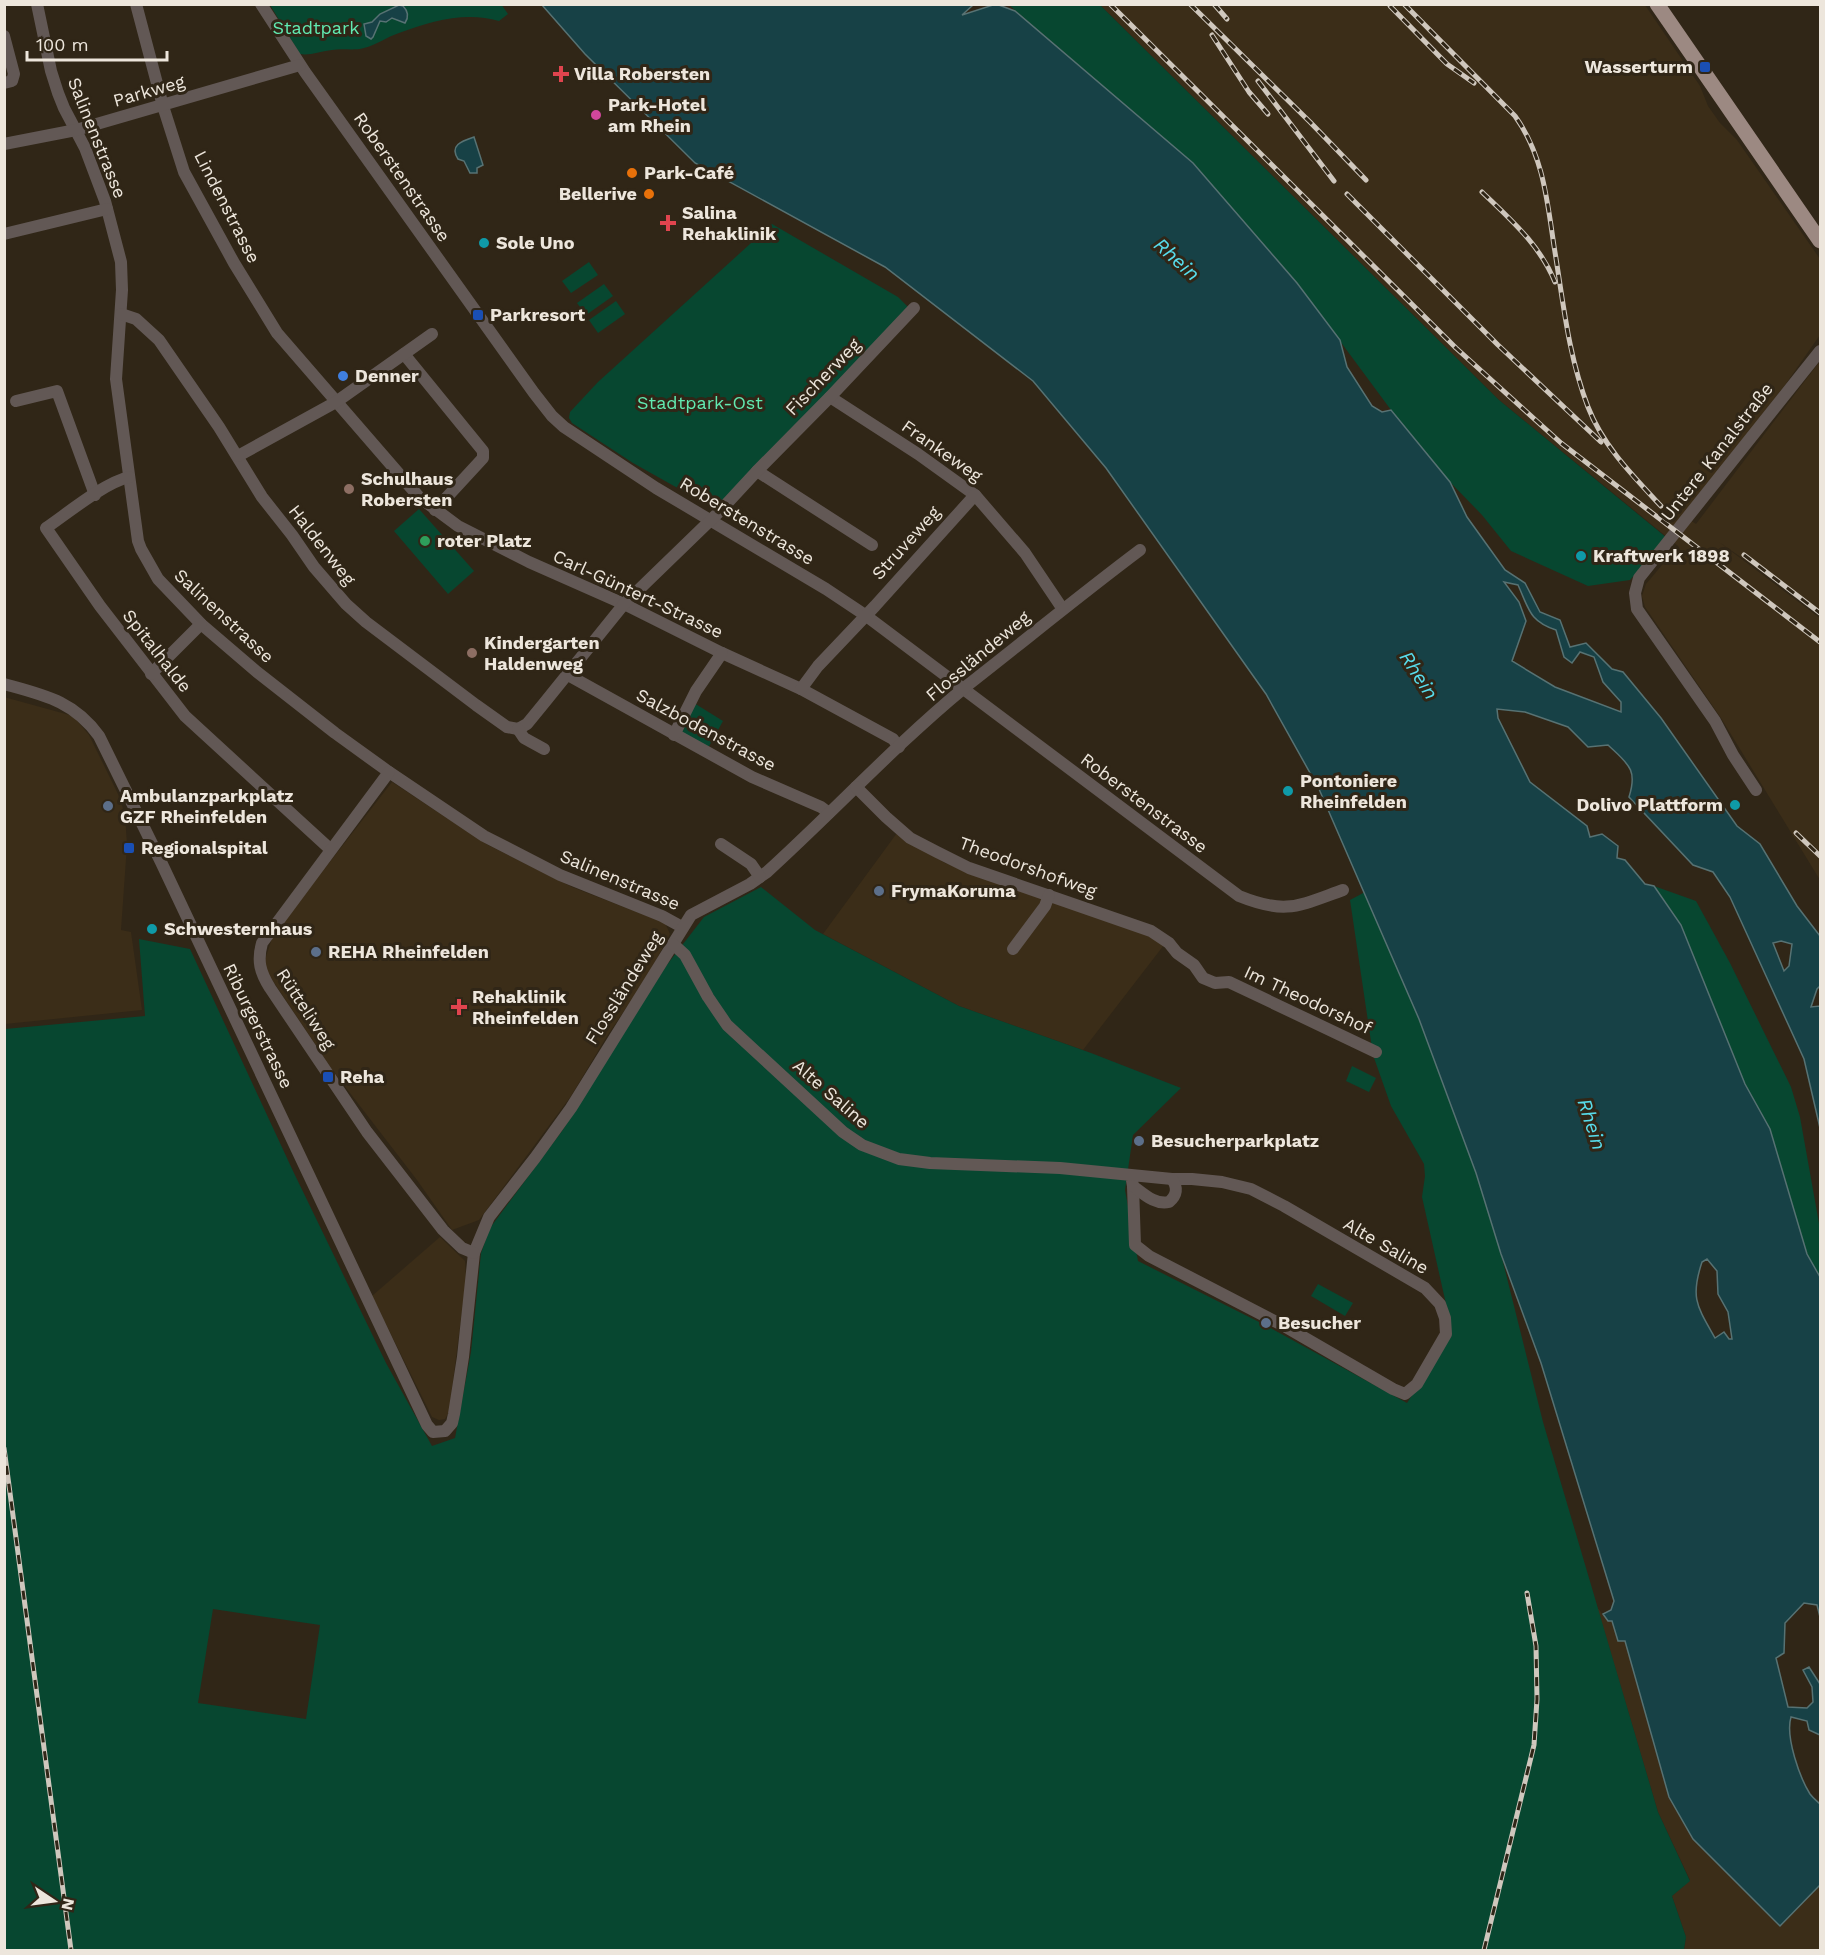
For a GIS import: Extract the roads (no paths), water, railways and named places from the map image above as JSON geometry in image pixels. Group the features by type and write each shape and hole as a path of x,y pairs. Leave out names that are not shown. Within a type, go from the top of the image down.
{"main road":[{"path":"1657,4 1821,241"}],"street":[{"name":"Salinenstrasse","path":"37,4 51,71 64,108 85,148 107,209 121,262 121,314 116,355 116,379 141,549 158,579 201,624 265,679 335,733 453,817 493,841 560,875 662,916 682,927"},
{"name":"Lindenstrasse","path":"136,4 163,106 184,172 234,263 277,333 336,402"},
{"name":"Roberstenstrasse","path":"261,4 300,64 552,416 608,457 865,615 1239,896 1262,905 1294,907 1343,890"},
{"path":"4,36 14,74 12,81 4,83"},
{"name":"Parkweg","path":"4,144 76,130 300,64"},
{"path":"4,234 107,209"},
{"name":"Fischerweg","path":"518,729 526,724 568,675 624,604 719,512 914,308"},
{"name":"Haldenweg","path":"121,314 136,319 159,340 238,456 262,497 314,567 346,604 366,622 507,728 518,729 524,738 544,749"},
{"path":"238,456 336,402 432,334"},
{"name":"Untere Kanalstraße","path":"1756,790 1733,755 1715,721 1636,609 1635,593 1639,578 1821,351"},
{"path":"404,354 483,451 483,458 435,510"},
{"path":"16,401 57,391 95,495"},
{"name":"Frankeweg","path":"830,397 918,454 975,495 1025,553 1062,608"},
{"name":"Carl-Güntert-Strasse","path":"336,402 419,497 458,526 801,689 893,739 899,747"},
{"path":"757,471 872,545"},
{"name":"Spitalhalde","path":"129,477 121,479 46,528 66,561 185,716 330,849"},
{"name":"Struveweg","path":"801,689 818,666 975,495"},
{"name":"Flossländeweg","path":"434,1432 445,1431 452,1423 463,1357 474,1253 489,1216 571,1108 691,915 760,877 963,690 1062,608 1140,550"},
{"path":"151,674 201,624"},
{"path":"674,735 696,691 722,653"},
{"name":"Salzbodenstrasse","path":"568,675 752,777 821,807 829,813"},
{"name":"Riburgerstrasse","path":"4,684 53,698 70,707 90,723 107,750 428,1425 434,1432"},
{"name":"Rütteliweg","path":"389,772 262,943 259,960 261,974 367,1132 443,1230 462,1248 474,1253"},
{"name":"Theodorshofweg","path":"856,787 909,838 969,868 1151,931 1169,943"},
{"path":"721,844 751,864 760,877"},
{"path":"1014,949 1045,906 1049,895"},
{"name":"Im Theodorshof","path":"1169,943 1209,982 1229,982 1376,1052"},
{"name":"Alte Saline","path":"673,944 685,955 708,997 727,1024 843,1132 862,1145 899,1159 930,1163 1060,1168 1132,1181 1172,1179 1222,1182 1251,1189 1425,1288 1440,1304 1445,1317 1446,1334 1417,1384 1405,1394 1393,1389 1286,1327 1149,1256 1135,1245 1132,1181"},
{"name":"Alte Saline","path":"1132,1181 1150,1198 1165,1203 1169,1202 1176,1193 1176,1185 1172,1179"}],"water":[{"name":"Rhein","path":"996,4 1015,11 1193,163 1297,283 1340,340 1347,367 1372,406 1382,412 1391,410 1450,482 1467,517 1505,570 1525,583 1540,612 1560,620 1570,647 1586,643 1612,669 1623,672 1661,718 1737,826 1760,844 1797,906 1820,936 1820,986 1811,1007 1820,1006 1820,1128 1804,1059 1730,897 1713,872 1693,865 1629,797 1632,788 1632,773 1626,762 1608,745 1588,747 1568,727 1525,712 1497,709 1498,718 1530,782 1587,826 1590,837 1602,834 1618,846 1617,858 1625,860 1645,884 1654,886 1681,925 1745,1084 1770,1129 1807,1254 1820,1277 1820,1617 1817,1605 1804,1603 1785,1623 1784,1653 1776,1658 1788,1707 1807,1708 1813,1702 1812,1687 1803,1670 1809,1667 1820,1684 1820,1735 1809,1730 1807,1721 1791,1717 1790,1735 1802,1778 1810,1794 1820,1804 1820,1885 1780,1926 1693,1839 1669,1797 1625,1641 1618,1641 1612,1621 1608,1621 1603,1614 1611,1610 1614,1601 1541,1363 1501,1254 1476,1173 1419,1019 1319,789 1266,694 1106,468 1033,381 885,267 695,163 585,54 542,5 973,5 962,15","holes":["1504,582 1518,585 1535,618 1540,623 1556,630 1564,657 1572,663 1580,652 1594,657 1603,682 1621,702 1621,712 1555,687 1512,661 1526,621 1519,602","1781,941 1792,944 1789,966 1784,971 1773,943","1707,1259 1717,1271 1718,1294 1728,1312 1732,1339 1729,1339 1724,1332 1715,1338 1697,1302 1696,1285 1702,1262"]},
{"path":"399,5 403,6 407,12 405,23 392,18 386,22 380,21 373,37 371,39 366,36 364,24 372,22 380,14"},
{"path":"474,137 483,165 477,168 477,173 470,173 464,161 458,159 455,150 458,144"}],"railway":[{"path":"1110,4 1456,348 1561,443 1820,642"},
{"path":"1190,4 1366,180"},
{"path":"1214,4 1227,19"},
{"path":"1404,4 1515,116 1532,146 1549,211 1571,347 1588,407 1610,448 1661,506"},
{"path":"1390,6 1447,64 1474,83"},
{"path":"1212,35 1249,92 1268,114"},
{"path":"1258,81 1334,181"},
{"path":"1482,192 1533,245 1555,282"},
{"path":"1347,194 1498,345 1601,442"},
{"path":"1744,555 1820,613"},
{"path":"1796,833 1820,856"},
{"path":"4,1448 71,1950"},
{"path":"1484,1950 1534,1745 1537,1699 1536,1646 1527,1593"}],"place":[{"name":"Wasserturm","path":"1705,67"},
{"name":"Villa Robersten","path":"561,74"},
{"name":"Park-Hotel am Rhein","path":"596,115"},
{"name":"Park-Café","path":"632,173"},
{"name":"Bellerive","path":"649,194"},
{"name":"Salina Rehaklinik","path":"668,223"},
{"name":"Sole Uno","path":"484,243"},
{"name":"Parkresort","path":"478,315"},
{"name":"Denner","path":"343,376"},
{"name":"Schulhaus Robersten","path":"349,489"},
{"name":"roter Platz","path":"425,541"},
{"name":"Kraftwerk 1898","path":"1581,556"},
{"name":"Kindergarten Haldenweg","path":"472,653"},
{"name":"Pontoniere Rheinfelden","path":"1288,791"},
{"name":"Dolivo Plattform","path":"1735,805"},
{"name":"Ambulanzparkplatz GZF Rheinfelden","path":"108,806"},
{"name":"Regionalspital","path":"129,848"},
{"name":"FrymaKoruma","path":"879,891"},
{"name":"Schwesternhaus","path":"152,929"},
{"name":"REHA Rheinfelden","path":"316,952"},
{"name":"Rehaklinik Rheinfelden","path":"459,1007"},
{"name":"Reha","path":"328,1077"},
{"name":"Besucherparkplatz","path":"1139,1141"},
{"name":"Besucher","path":"1266,1323"}],"park label":[{"name":"Stadtpark","path":"316,28"},
{"name":"Stadtpark-Ost","path":"700,403"}]}
